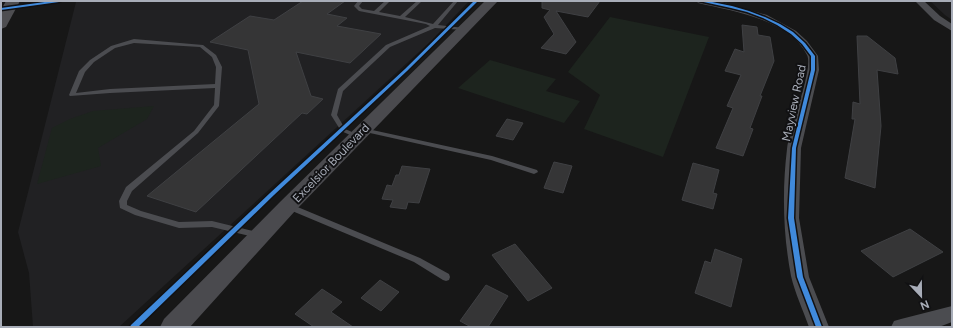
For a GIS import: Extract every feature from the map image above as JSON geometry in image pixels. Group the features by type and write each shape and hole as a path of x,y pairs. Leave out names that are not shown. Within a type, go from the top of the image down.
{"highway":[{"path":"1,24 13,1"}],"main road":[{"name":"Excelsior Boulevard","path":"173,327 288,206 492,1"}],"street":[{"name":"Mayview Road","path":"701,1 739,9 765,18 800,40 813,56 813,70 794,148 791,218 800,277 819,327"},
{"path":"919,1 937,18 952,28"},
{"path":"901,327 942,318 952,314"}],"lane":[{"path":"361,1 356,6 362,10 434,26 464,29"},
{"path":"374,13 388,1"},
{"path":"402,18 420,1"},
{"path":"456,1 434,26 388,46 340,90 334,115 343,130 492,158 534,172"},
{"path":"218,86 110,91 72,95 82,71 92,61 113,47 134,41 201,46 214,56 219,67 218,86 217,105 196,132 128,189 122,201 124,206 138,213 179,225 212,224 260,235"},
{"path":"288,206 417,260 446,277"}],"shaded area":[{"path":"469,1 432,40 119,327 33,327 29,273 18,232 76,2"},
{"path":"930,1 952,1 952,20 945,15"},
{"path":"610,17 709,37 663,157 584,129 600,95 568,72"},
{"path":"490,60 556,79 546,91 580,101 564,123 458,88"},
{"path":"154,106 147,119 98,148 101,166 37,184 52,128 70,119 93,111"}],"building":[{"path":"303,1 345,1 327,14 347,18 337,26 381,34 350,63 296,52 311,96 323,99 307,114 302,113 196,212 147,196 259,104 248,50 210,42 250,16 274,20"},
{"path":"542,1 600,1 588,17 556,11 576,42 566,54 541,48 554,34 544,17 550,10 542,8"},
{"path":"742,25 757,27 758,35 770,37 774,61 760,96 762,96 750,128 753,129 743,156 716,148 733,108 727,106 741,75 725,71 735,49 744,52"},
{"path":"857,36 867,36 895,58 898,74 877,70 881,126 875,188 845,178 855,119 852,119 853,102 860,104"},
{"path":"507,119 523,123 513,140 496,136"},
{"path":"554,162 572,166 563,193 544,188"},
{"path":"693,163 719,170 713,193 717,194 713,209 682,200"},
{"path":"402,166 430,169 419,203 408,202 406,209 390,207 393,200 382,199 387,185 392,186 396,175 399,175"},
{"path":"910,229 943,252 893,277 861,251"},
{"path":"515,244 552,288 528,301 492,255"},
{"path":"715,249 742,259 731,307 695,293 705,261 711,263"},
{"path":"380,280 399,292 381,311 361,298"},
{"path":"486,285 508,296 488,327 471,327 460,321"},
{"path":"322,289 342,302 331,312 353,327 314,327 295,314"}],"cycle path":[{"path":"1,9 59,1"},
{"path":"133,327 272,194 406,70 476,1"},
{"path":"701,1 732,7 764,17 779,24 804,44 813,56 813,70 794,148 791,218 800,277 819,327"}]}
